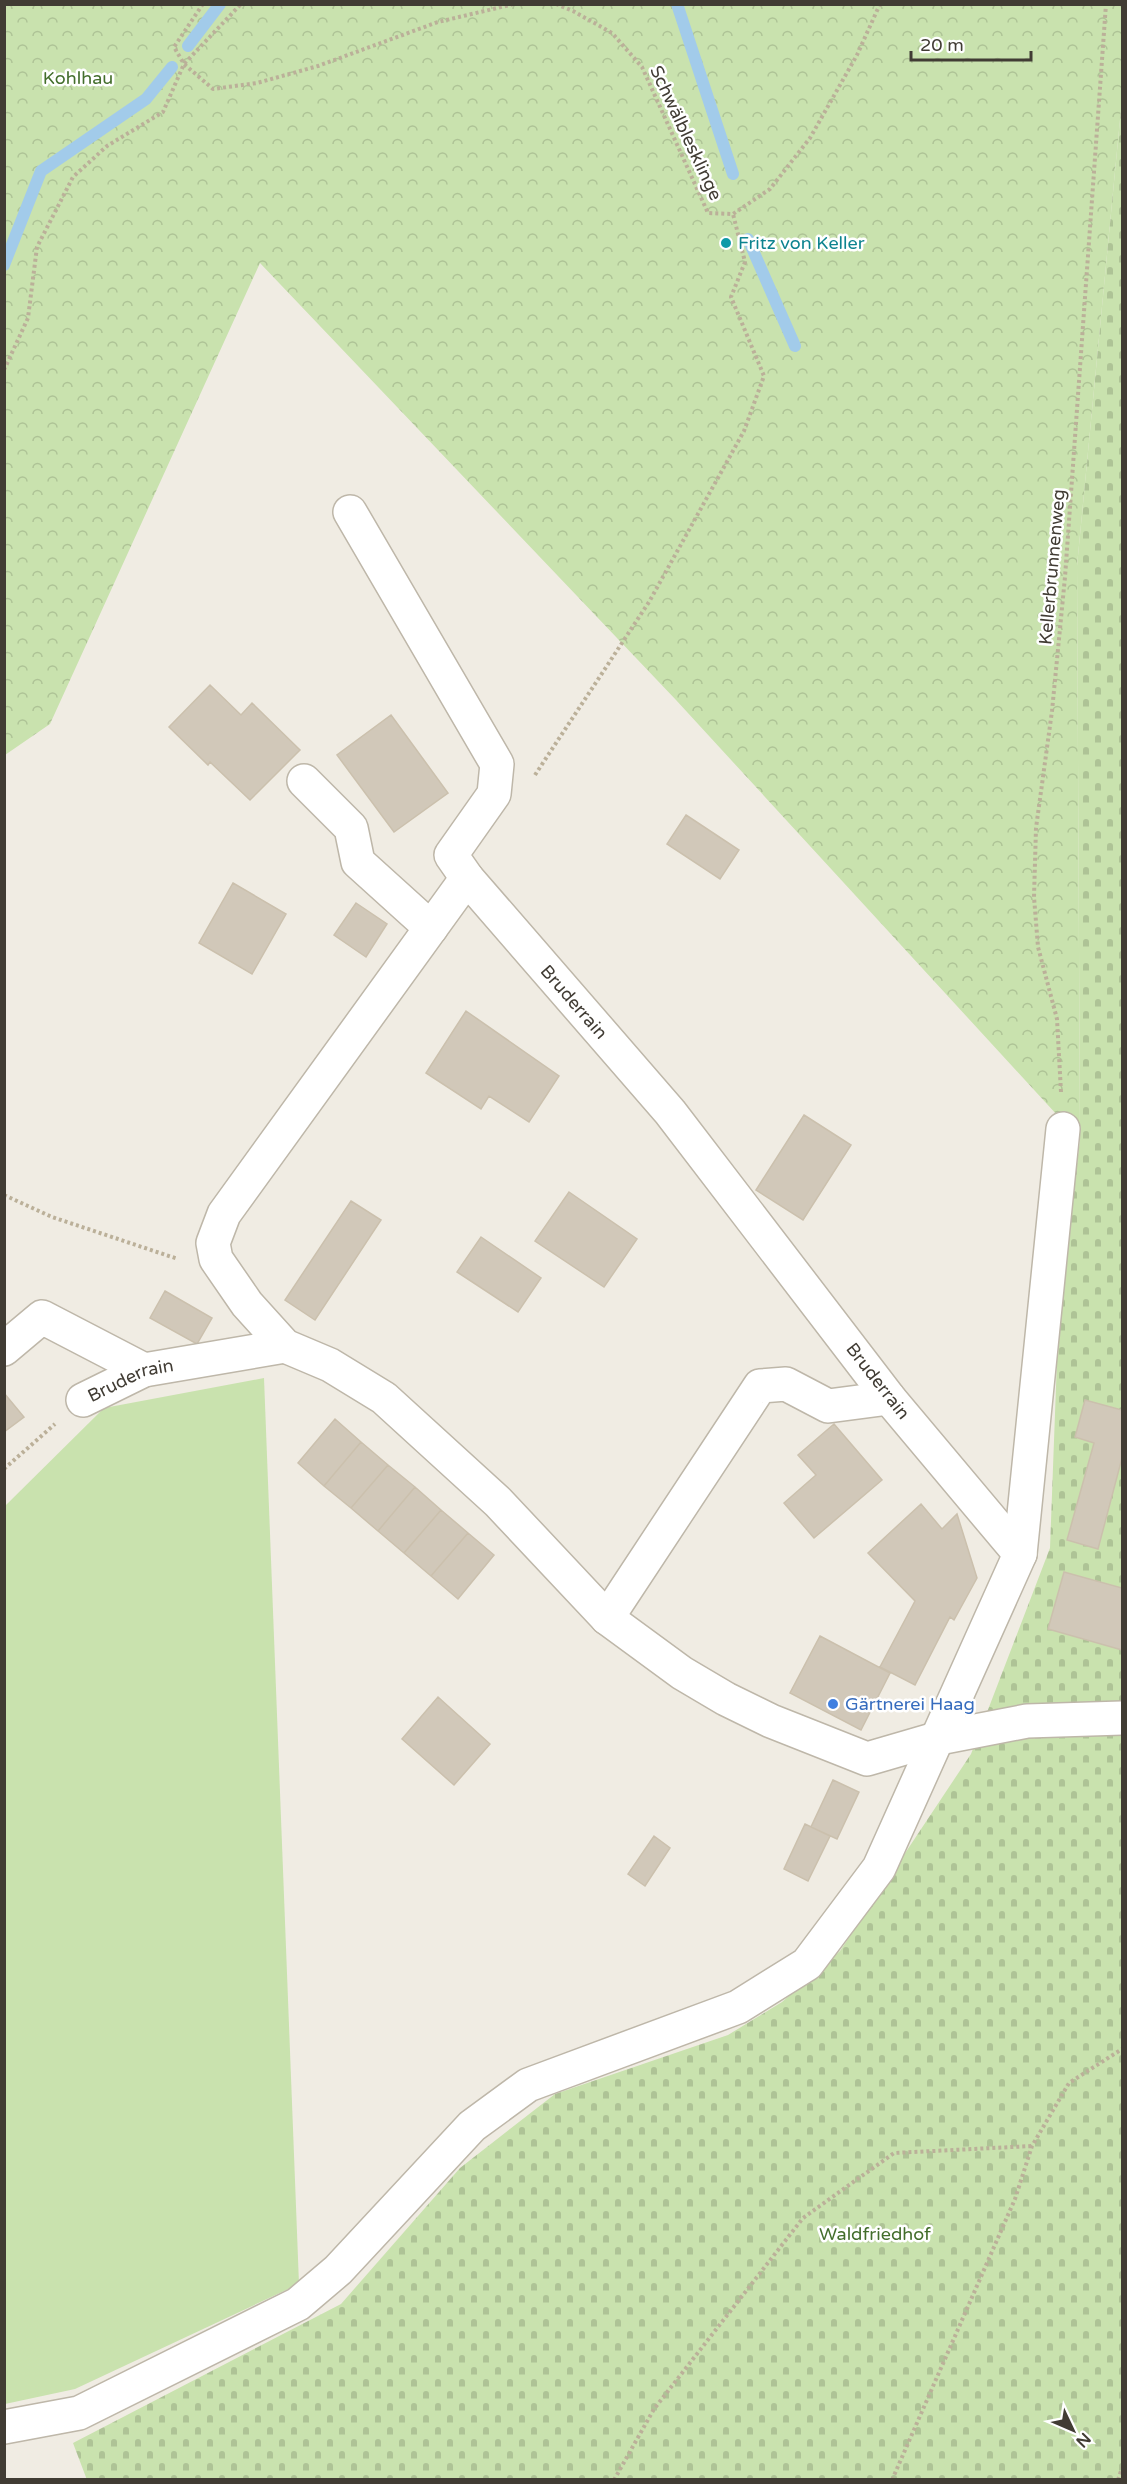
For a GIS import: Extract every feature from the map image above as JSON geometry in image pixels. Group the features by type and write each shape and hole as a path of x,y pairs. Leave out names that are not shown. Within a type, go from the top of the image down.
{"street":[{"name":"Bruderrain","path":"350,512 497,764 494,794 451,855 466,878 670,1112 889,1398 1020,1554"},
{"path":"304,780 351,828 358,862 430,928"},
{"path":"466,878 224,1214 213,1243 216,1259 247,1304 285,1346 330,1365 384,1398 498,1502 607,1618 682,1673 726,1699 771,1721 867,1759 939,1738 1027,1721 1122,1718"},
{"path":"4,2427 79,2413 298,2304 338,2270 472,2126 528,2085 738,2007 807,1964 879,1868 1020,1554 1063,1129"},
{"path":"4,1349 42,1317 144,1370"},
{"name":"Bruderrain","path":"82,1400 144,1370 285,1346"},
{"path":"607,1618 760,1386 786,1384 828,1406 889,1398"}],"path":[{"path":"203,4 174,47 184,64 213,89 257,83 318,66 438,22 514,4"},
{"path":"4,370 28,318 37,247 73,177 107,146 163,112 184,64 241,4"},
{"name":"Schwälblesklinge","path":"556,4 573,10 612,33 642,67 708,213 733,214 770,189 810,138 857,55 880,4"},
{"name":"Kellerbrunnenweg","path":"1063,1129 1057,1019 1038,947 1034,897 1036,828 1052,711 1065,577 1106,4"},
{"path":"532,779 650,602 744,432 764,376 730,297 745,262 733,214"},
{"path":"4,1195 52,1217 181,1260 202,1266 220,1267"},
{"name":"Bruderrain","path":"4,1469 82,1400"},
{"path":"892,2480 1015,2199 1032,2146 1069,2083 1122,2049"},
{"path":"614,2480 654,2409 802,2218 894,2153 1032,2146"},
{"path":"1118,2480 1122,2468"}],"green space":[{"name":"Kohlhau","path":"5,5 1122,5 1122,99 1077,566 1080,1140 676,700 260,263 50,724 5,755"},
{"name":"Waldfriedhof","path":"1122,99 1122,2479 87,2480 73,2443 341,2304 460,2168 555,2094 728,2035 782,2002 840,1951 971,1754 1050,1548 1059,1306 1080,1140 1077,566"},
{"path":"264,1378 299,2284 75,2389 5,2404 5,1506 104,1408"}],"building":[{"path":"210,685 241,715 252,703 300,750 250,800 210,762 208,765 169,727"},
{"path":"391,715 448,793 394,832 337,755"},
{"path":"686,815 739,850 720,879 667,844"},
{"path":"233,883 286,914 252,974 199,943"},
{"path":"356,903 387,924 366,957 334,935"},
{"path":"466,1011 559,1076 529,1122 489,1096 481,1109 426,1073"},
{"path":"804,1115 851,1145 803,1220 756,1190"},
{"path":"569,1192 637,1239 604,1287 535,1241"},
{"path":"351,1201 381,1220 315,1320 285,1300"},
{"path":"481,1237 541,1278 518,1312 457,1272"},
{"path":"165,1291 212,1318 197,1344 150,1318"},
{"path":"4,1393 24,1417 4,1432"},
{"path":"1085,1400 1122,1410 1122,1458 1098,1549 1067,1540 1094,1443 1075,1437"},
{"path":"335,1419 361,1442 324,1486 298,1463"},
{"path":"834,1424 882,1480 814,1538 784,1503 816,1475 798,1455"},
{"path":"361,1442 388,1465 351,1508 324,1486"},
{"path":"388,1465 415,1487 378,1531 351,1508"},
{"path":"415,1487 441,1510 404,1553 378,1531"},
{"path":"921,1504 942,1529 957,1514 977,1578 954,1620 950,1617 915,1685 880,1667 915,1601 868,1553"},
{"path":"441,1510 468,1533 431,1576 404,1553"},
{"path":"468,1533 494,1555 458,1599 431,1576"},
{"path":"1064,1572 1122,1588 1122,1650 1048,1629"},
{"path":"820,1636 890,1673 861,1730 790,1693"},
{"path":"438,1697 490,1744 454,1785 402,1739"},
{"path":"833,1780 859,1792 837,1839 811,1827"},
{"path":"805,1824 830,1836 808,1881 784,1869"},
{"path":"654,1836 670,1848 645,1886 628,1874"}],"waterway":[{"name":"Schwälblesklinge","path":"188,46 220,4"},
{"path":"677,4 733,174"},
{"name":"Schwälblesklinge","path":"4,265 41,171 146,99 172,67"},
{"path":"748,239 795,346"}],"place":[{"name":"Fritz von Keller","path":"726,243"},
{"name":"Gärtnerei Haag","path":"833,1704"}]}
